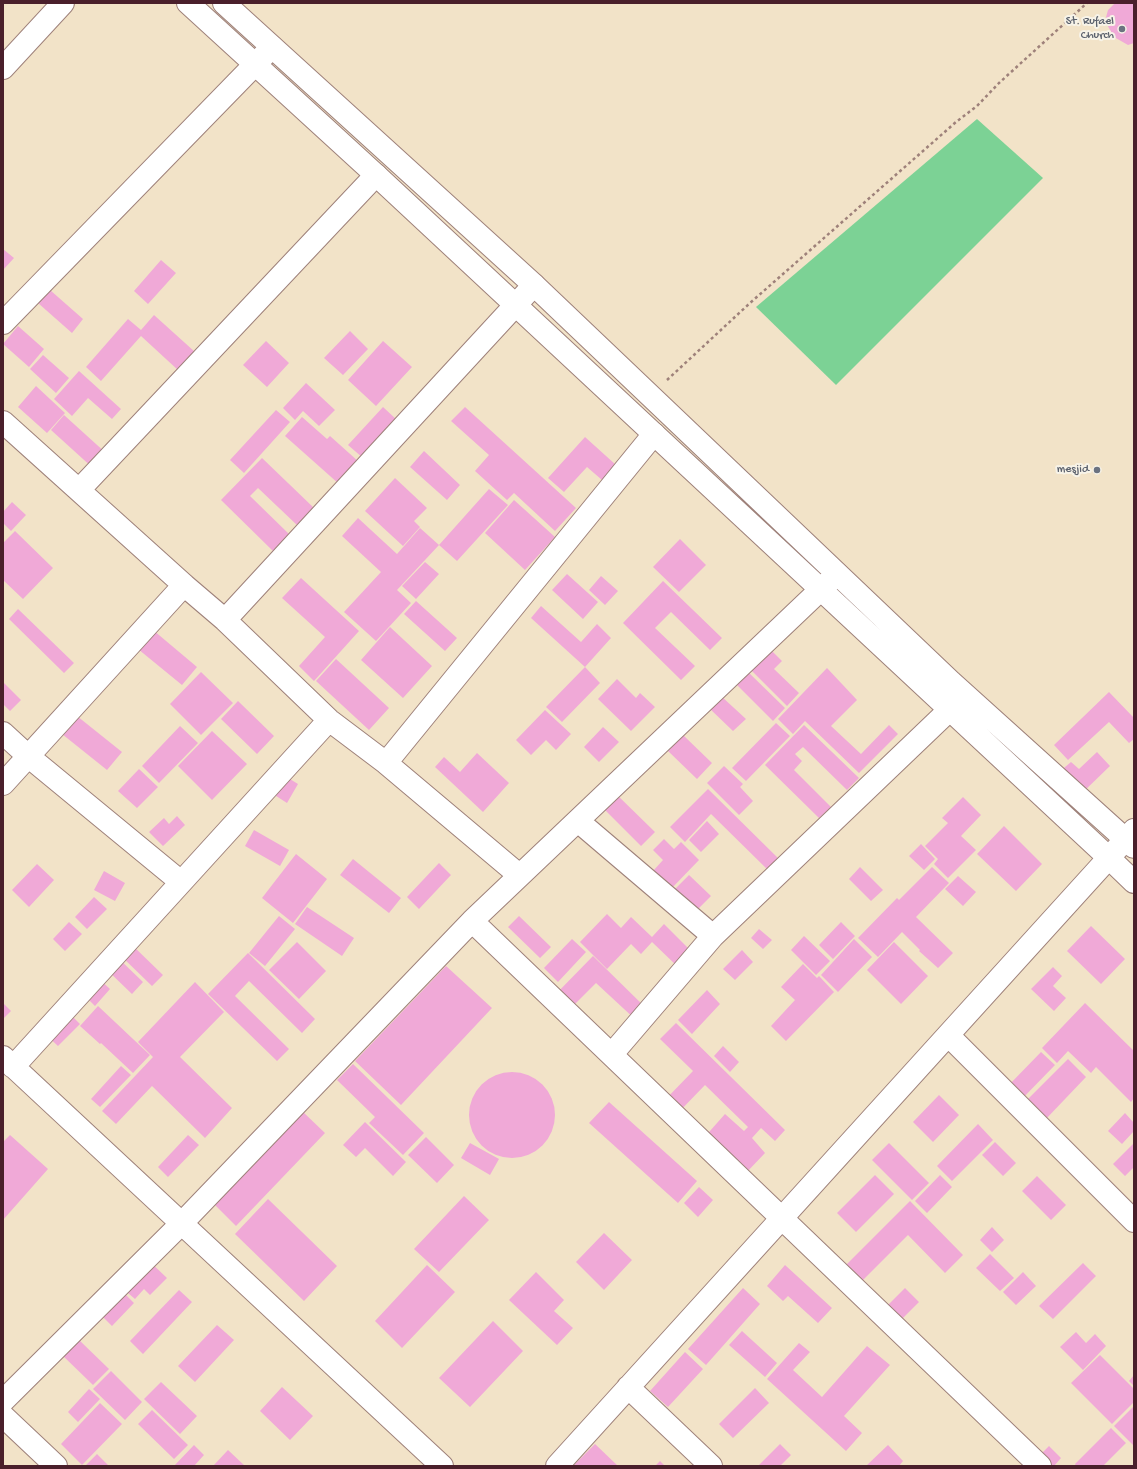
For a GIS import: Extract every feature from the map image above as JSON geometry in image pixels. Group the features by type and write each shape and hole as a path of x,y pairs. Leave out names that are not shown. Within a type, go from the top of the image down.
{"street":[{"path":"3,68 63,3"},
{"path":"188,3 376,174 1134,882"},
{"path":"224,3 534,285 965,694 1131,839 1109,858 557,1466"},
{"path":"3,323 272,47"},
{"path":"79,490 376,174"},
{"path":"226,620 534,285"},
{"path":"3,422 184,585 226,620 329,720 386,763 519,875"},
{"path":"386,763 654,434"},
{"path":"3,1401 182,1224 472,921 837,574"},
{"path":"3,784 184,585"},
{"path":"612,1054 713,936 965,694"},
{"path":"329,720 181,882 8,1062 442,1466"},
{"path":"3,733 28,756 181,882"},
{"path":"578,821 713,936"},
{"path":"472,921 1040,1466"},
{"path":"948,1036 1134,1221"},
{"path":"628,1387 711,1466"},
{"path":"3,1416 56,1466"}],"path":[{"path":"650,395 750,303 956,122 977,106 999,83 1087,3"}],"green space":[{"path":"977,119 1043,178 836,385 756,307"}],"building":[{"name":"St. Rufael Church","path":"1115,3 1134,3 1134,43 1128,45 1114,37 1105,21 1108,10"},
{"path":"3,249 14,258 3,270"},
{"path":"161,260 176,273 148,304 134,291"},
{"path":"50,290 83,319 72,333 38,303"},
{"path":"154,315 195,352 179,371 141,336 101,381 86,367 128,319 141,330"},
{"path":"18,326 44,349 29,367 3,344"},
{"path":"350,331 368,349 343,375 324,358"},
{"path":"266,341 289,363 267,387 243,365"},
{"path":"383,341 412,367 376,406 348,380"},
{"path":"43,355 69,378 56,393 30,369"},
{"path":"79,371 121,409 112,419 88,398 72,416 54,399"},
{"path":"306,383 335,410 319,426 303,411 295,420 283,408"},
{"path":"36,386 65,413 47,433 18,407"},
{"path":"383,407 397,420 363,458 348,445"},
{"path":"465,407 576,508 555,531 514,493 507,500 475,471 489,455 451,421"},
{"path":"276,410 290,422 244,473 230,460"},
{"path":"64,415 107,454 94,469 51,430"},
{"path":"302,417 327,439 330,436 359,462 339,484 285,436"},
{"path":"585,437 616,465 602,480 587,467 564,492 548,478"},
{"path":"424,451 460,485 447,500 410,467"},
{"path":"262,458 314,508 298,526 258,488 250,496 290,535 274,552 221,500"},
{"path":"395,478 427,508 414,521 420,527 403,546 365,511"},
{"path":"489,489 508,505 457,561 439,545"},
{"path":"514,500 555,537 525,570 485,533"},
{"path":"12,502 26,515 11,531 3,523 3,512"},
{"path":"358,518 397,554 420,528 439,545 397,590 411,603 376,641 344,612 381,572 342,536"},
{"path":"15,531 53,568 23,599 3,580 3,543"},
{"path":"680,539 706,565 679,592 653,567"},
{"path":"425,562 439,574 416,599 402,586"},
{"path":"567,574 598,602 583,619 552,590"},
{"path":"601,576 618,591 605,605 589,590"},
{"path":"301,578 359,631 314,681 299,666 325,637 282,598"},
{"path":"663,581 722,638 710,650 671,612 655,628 695,666 681,680 623,623"},
{"path":"416,601 457,638 445,651 404,614"},
{"path":"541,606 581,642 597,624 611,638 585,667 531,618"},
{"path":"18,609 74,663 64,673 9,619"},
{"path":"390,627 432,666 403,698 361,660"},
{"path":"153,630 197,667 182,685 138,649"},
{"path":"767,646 782,661 774,669 799,693 787,706 747,666"},
{"path":"336,659 389,708 369,730 316,681"},
{"path":"585,667 600,683 562,722 546,707"},
{"path":"827,668 857,700 831,726 861,754 889,725 898,734 859,773 805,721 793,734 778,719"},
{"path":"745,669 785,708 773,721 733,681"},
{"path":"201,672 233,703 201,735 170,704"},
{"path":"617,679 636,698 640,693 655,707 631,731 598,699"},
{"path":"3,682 21,700 10,711 3,704"},
{"path":"1109,692 1134,718 1134,739 1129,743 1109,722 1068,760 1054,745"},
{"path":"721,696 746,719 733,731 709,708"},
{"path":"238,701 274,736 257,754 221,719"},
{"path":"545,710 571,734 556,750 546,740 531,755 516,740"},
{"path":"72,712 122,752 107,770 57,730"},
{"path":"776,723 790,736 746,781 732,768"},
{"path":"804,725 859,778 847,790 803,747 795,754 802,761 794,770 831,807 819,818 765,765"},
{"path":"180,726 198,743 159,783 142,766"},
{"path":"603,727 619,742 599,762 584,747"},
{"path":"212,731 247,764 212,800 178,766"},
{"path":"683,735 712,763 697,779 668,751"},
{"path":"1097,752 1110,766 1079,796 1058,773 1071,762 1079,769"},
{"path":"477,753 509,783 483,812 435,767 444,757 460,772"},
{"path":"724,766 743,784 740,787 753,801 739,815 707,783"},
{"path":"139,769 158,787 137,808 118,791"},
{"path":"285,776 298,784 287,803 273,794"},
{"path":"611,789 655,832 641,846 598,803"},
{"path":"708,789 781,861 771,873 711,814 685,842 670,827"},
{"path":"963,797 981,815 961,836 976,850 948,878 934,864 938,859 925,846 948,823 942,818"},
{"path":"177,816 185,825 163,846 149,832 164,818 169,824"},
{"path":"707,821 719,834 701,852 689,840"},
{"path":"1004,826 1042,864 1016,891 977,854"},
{"path":"254,830 289,850 280,866 245,846"},
{"path":"664,839 674,849 681,842 699,860 671,889 653,871 663,860 653,850"},
{"path":"921,844 935,859 924,870 909,856"},
{"path":"296,854 327,879 293,923 262,898"},
{"path":"353,859 401,898 389,913 340,875"},
{"path":"439,863 451,875 419,909 407,897"},
{"path":"37,864 54,880 29,907 12,890"},
{"path":"860,867 883,890 871,901 849,879"},
{"path":"932,867 949,883 916,917 953,953 938,968 919,951 920,950 902,932 878,957 858,938 897,898 899,900"},
{"path":"104,871 125,883 115,901 94,890"},
{"path":"689,875 711,896 697,910 675,889"},
{"path":"958,876 976,892 963,906 945,889"},
{"path":"94,897 107,909 87,929 75,917"},
{"path":"307,907 354,938 342,956 295,924"},
{"path":"607,914 621,928 631,917 652,937 664,924 692,952 678,967 652,942 641,954 631,944 607,969 580,942"},
{"path":"279,916 295,929 265,966 249,953"},
{"path":"519,916 551,947 540,958 508,927"},
{"path":"69,922 82,934 65,951 53,939"},
{"path":"841,922 855,936 833,959 819,945"},
{"path":"1091,926 1125,959 1101,984 1067,951"},
{"path":"759,929 772,940 763,949 751,938"},
{"path":"804,936 830,961 816,975 791,950"},
{"path":"572,939 586,952 558,982 544,968"},
{"path":"854,939 872,957 838,992 821,975"},
{"path":"297,942 326,971 299,999 269,970"},
{"path":"894,942 928,976 901,1004 867,970"},
{"path":"131,944 163,975 152,986 120,955"},
{"path":"742,950 753,962 735,980 723,969"},
{"path":"248,953 315,1019 302,1033 249,981 235,996 289,1049 277,1061 208,994"},
{"path":"116,956 143,982 132,994 105,968"},
{"path":"593,956 648,1010 637,1021 596,983 568,1011 553,997"},
{"path":"803,964 817,978 819,976 834,992 786,1041 771,1026 795,1000 781,987"},
{"path":"446,966 492,1008 401,1105 355,1061"},
{"path":"1053,967 1062,976 1053,986 1066,998 1054,1011 1031,989"},
{"path":"98,978 110,989 95,1006 83,994"},
{"path":"195,982 224,1012 180,1057 232,1108 205,1138 152,1086 116,1124 102,1111 153,1057 138,1042"},
{"path":"707,990 720,1004 692,1034 678,1020"},
{"path":"3,1003 11,1011 3,1019"},
{"path":"1085,1003 1134,1051 1134,1098 1131,1102 1096,1067 1091,1073 1068,1051 1057,1063 1042,1048"},
{"path":"98,1006 150,1055 133,1073 101,1043 100,1044 80,1026"},
{"path":"66,1010 80,1024 58,1046 44,1033"},
{"path":"676,1023 785,1130 775,1141 761,1128 752,1138 765,1153 745,1174 702,1140 725,1114 744,1131 748,1127 705,1085 676,1115 663,1102 693,1071 660,1039"},
{"path":"723,1046 739,1062 730,1072 714,1056"},
{"path":"1041,1052 1055,1065 1019,1102 1006,1088"},
{"path":"1068,1059 1086,1077 1045,1120 1026,1101"},
{"path":"353,1064 424,1133 403,1155 369,1123 375,1117 337,1080"},
{"path":"121,1066 131,1075 100,1107 91,1099"},
{"path":"512,1072 529,1075 543,1084 552,1098 555,1115 552,1132 543,1146 529,1155 512,1158 495,1155 481,1146 472,1132 469,1115 472,1098 481,1084 495,1075"},
{"path":"939,1095 959,1115 933,1142 913,1122"},
{"path":"609,1102 697,1181 678,1203 589,1123"},
{"path":"302,1111 325,1133 236,1226 213,1203"},
{"path":"1125,1113 1134,1123 1134,1131 1122,1144 1108,1131"},
{"path":"365,1122 406,1162 393,1176 365,1148 356,1157 343,1145"},
{"path":"978,1124 993,1140 952,1181 937,1166"},
{"path":"10,1135 48,1169 3,1220 3,1142"},
{"path":"188,1135 199,1145 168,1177 158,1167"},
{"path":"426,1137 454,1165 437,1183 408,1155"},
{"path":"995,1142 1016,1163 1003,1176 982,1155"},
{"path":"470,1143 499,1159 490,1175 461,1158"},
{"path":"889,1143 929,1183 912,1200 872,1160"},
{"path":"1134,1143 1134,1167 1125,1176 1113,1164"},
{"path":"875,1175 894,1194 856,1232 837,1213"},
{"path":"940,1175 952,1187 927,1213 915,1201"},
{"path":"1037,1176 1066,1205 1051,1220 1022,1191"},
{"path":"699,1187 713,1200 698,1217 684,1203"},
{"path":"464,1196 489,1220 439,1272 414,1249"},
{"path":"268,1199 337,1266 304,1301 235,1234"},
{"path":"910,1201 963,1255 945,1273 908,1235 855,1288 839,1272"},
{"path":"992,1227 1004,1240 992,1252 980,1240"},
{"path":"604,1233 632,1260 604,1290 576,1262"},
{"path":"990,1254 1014,1278 1000,1291 976,1268"},
{"path":"147,1259 167,1278 150,1295 144,1289 135,1299 121,1287"},
{"path":"1083,1263 1096,1276 1053,1319 1039,1306"},
{"path":"427,1265 455,1292 402,1348 375,1321"},
{"path":"785,1265 832,1308 818,1323 788,1296 783,1301 767,1286"},
{"path":"536,1272 564,1300 554,1311 573,1328 557,1345 509,1300"},
{"path":"1023,1272 1036,1286 1016,1305 1003,1292"},
{"path":"743,1288 760,1304 706,1365 688,1349"},
{"path":"905,1288 919,1302 898,1323 884,1309"},
{"path":"120,1289 134,1303 112,1326 98,1312"},
{"path":"179,1290 192,1302 143,1354 130,1341"},
{"path":"493,1321 523,1351 470,1407 439,1378"},
{"path":"217,1325 234,1340 195,1382 178,1366"},
{"path":"742,1331 777,1363 765,1377 729,1345"},
{"path":"1076,1332 1086,1343 1095,1334 1106,1346 1083,1370 1060,1347"},
{"path":"76,1337 109,1369 93,1385 60,1353"},
{"path":"799,1343 810,1352 793,1370 822,1397 867,1346 890,1365 844,1416 862,1433 846,1451 767,1379"},
{"path":"685,1352 703,1369 668,1407 650,1391"},
{"path":"1100,1355 1134,1389 1134,1402 1112,1424 1071,1383"},
{"path":"111,1371 142,1402 125,1420 93,1389"},
{"path":"1134,1375 1134,1386 1129,1381"},
{"path":"161,1382 197,1416 180,1434 144,1399"},
{"path":"282,1387 313,1416 290,1440 260,1411"},
{"path":"755,1388 769,1403 733,1438 719,1424"},
{"path":"89,1389 100,1399 78,1422 68,1412"},
{"path":"100,1403 122,1424 82,1465 61,1444"},
{"path":"1134,1406 1134,1446 1114,1426"},
{"path":"152,1410 188,1445 174,1459 138,1424"},
{"path":"1111,1428 1126,1443 1103,1466 1076,1466 1075,1464"},
{"path":"595,1444 618,1466 573,1466"},
{"path":"780,1444 791,1455 780,1466 758,1466"},
{"path":"194,1445 204,1455 194,1466 174,1466"},
{"path":"888,1445 903,1461 899,1466 866,1466"},
{"path":"1049,1446 1061,1458 1054,1466 1045,1466 1037,1458"},
{"path":"228,1450 245,1466 213,1466"},
{"path":"97,1454 109,1466 85,1466"},
{"path":"660,1461 665,1466 655,1466"}],"place":[{"name":"St. Rufael Church","path":"1122,29"},
{"name":"mesjid","path":"1097,470"}]}
